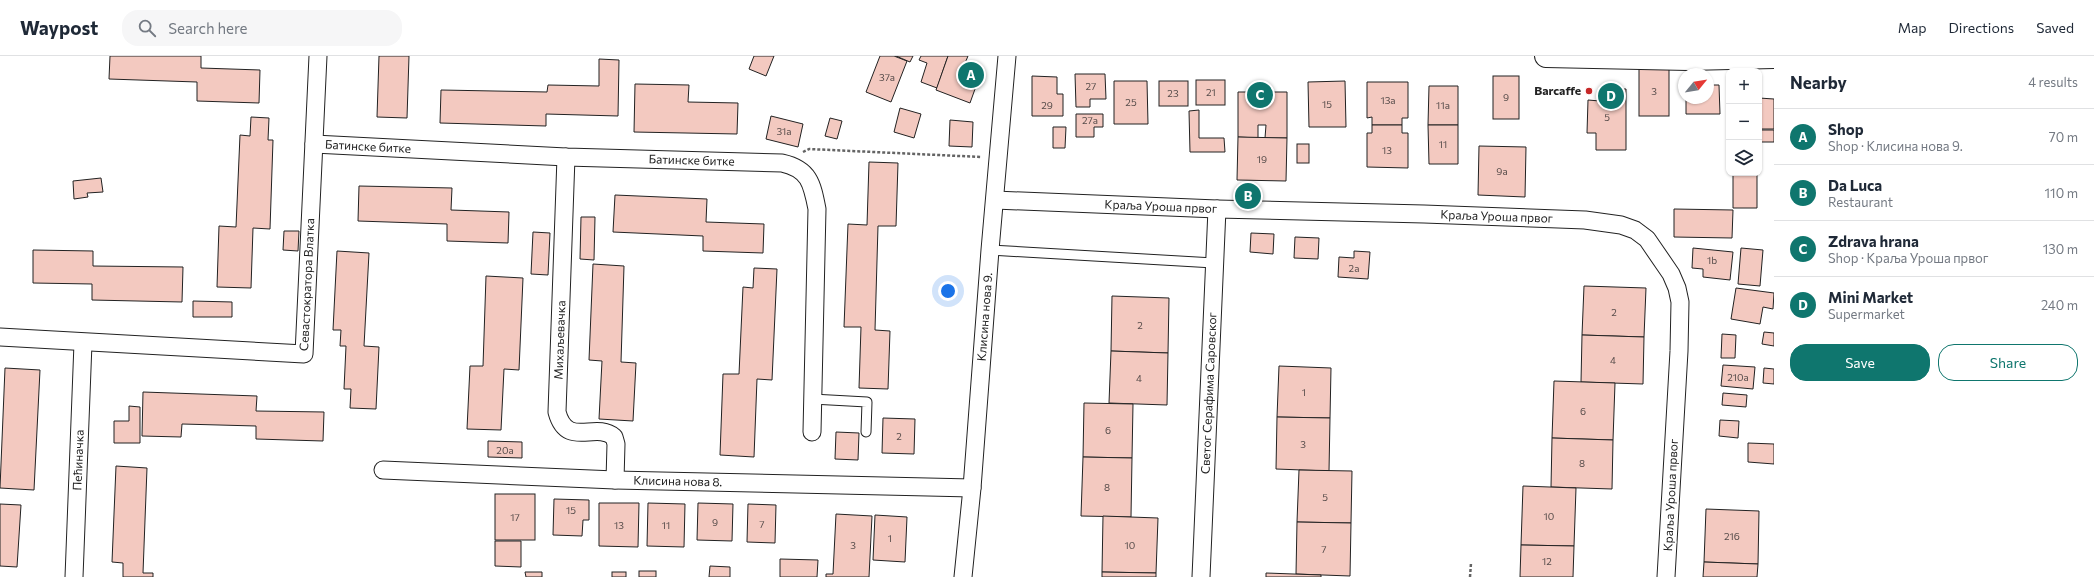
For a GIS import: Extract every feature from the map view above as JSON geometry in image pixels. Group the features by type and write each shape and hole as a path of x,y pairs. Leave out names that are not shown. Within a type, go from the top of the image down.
{"street":[{"name":"Севастократора Влатка","path":"0,337 83,343 304,354 318,56"},
{"name":"Клисина нова 9.","path":"963,577 972,488 990,250 1007,56"},
{"path":"1546,56 1688,59 1774,58"},
{"name":"Батинске битке","path":"314,144 566,157 782,163 796,166 806,174 813,189 817,208 812,432"},
{"name":"Михаљевачка","path":"566,157 557,412 562,425 566,429 573,432 604,434 614,437 616,444 615,480"},
{"name":"Краља Уроша првог","path":"995,200 1217,209 1585,220 1621,224 1635,230 1647,239 1671,274 1677,288 1680,302 1679,351 1666,577"},
{"name":"Светог Серафима Саровског","path":"1201,577 1217,209"},
{"name":"Пећиначка","path":"74,577 83,343"},
{"name":"Клисина нова 8.","path":"383,470 615,480 972,488"}],"lane":[{"path":"990,250 1214,263"},
{"path":"812,399 867,402 866,432"}],"path":[{"path":"782,163 809,149 998,158"},
{"path":"1470,577 1471,563"}],"building":[{"path":"110,56 201,56 201,68 260,70 259,103 197,101 197,82 109,79"},
{"path":"379,56 409,56 407,118 377,117"},
{"path":"754,56 774,56 766,76 749,69"},
{"path":"880,56 894,56 907,61 891,102 866,92"},
{"path":"896,56 913,56 910,62"},
{"path":"921,56 948,56 937,88 921,82 927,63 919,60"},
{"path":"948,56 968,56 963,68 980,75 970,103 936,90"},
{"path":"599,59 619,60 618,116 546,114 546,126 440,123 441,90 547,92 548,85 599,86"},
{"path":"1639,66 1669,66 1669,116 1639,116"},
{"path":"1075,74 1105,74 1106,99 1090,99 1090,107 1076,107"},
{"path":"1032,76 1057,77 1057,94 1063,94 1063,116 1032,116"},
{"path":"1493,76 1519,76 1519,119 1493,119"},
{"path":"1196,80 1225,80 1225,105 1196,105"},
{"path":"1114,81 1147,81 1148,124 1114,124"},
{"path":"1159,81 1188,81 1188,106 1159,106"},
{"path":"1345,81 1346,127 1309,127 1308,82"},
{"path":"1367,82 1408,82 1408,118 1402,118 1402,125 1372,125 1372,117 1367,118"},
{"path":"635,84 689,85 688,102 738,103 737,134 634,132"},
{"path":"1714,85 1719,85 1720,114 1686,114 1686,104 1714,104"},
{"path":"1429,86 1458,86 1458,125 1428,125"},
{"path":"1600,89 1626,89 1626,150 1596,150 1596,133 1587,133 1588,100 1600,101"},
{"path":"1238,92 1287,92 1287,138 1265,138 1266,125 1258,125 1258,138 1238,137"},
{"path":"1762,98 1774,99 1774,129 1762,129"},
{"path":"900,108 921,114 914,138 894,132"},
{"path":"1199,110 1199,138 1224,138 1225,152 1190,152 1189,111"},
{"path":"1076,114 1103,114 1103,127 1094,127 1094,137 1076,137"},
{"path":"771,116 803,124 798,147 766,139"},
{"path":"251,117 269,118 268,140 273,140 270,229 253,228 251,288 217,287 219,226 236,227 240,135 250,136"},
{"path":"830,118 842,121 837,139 825,136"},
{"path":"950,120 973,122 972,147 949,146"},
{"path":"1372,125 1402,125 1402,133 1408,133 1408,168 1367,167 1367,133 1372,133"},
{"path":"1428,125 1458,125 1458,164 1429,164"},
{"path":"1053,127 1066,127 1065,148 1053,148"},
{"path":"1762,130 1774,130 1774,142 1762,142"},
{"path":"1238,137 1287,138 1286,181 1237,180"},
{"path":"1297,144 1309,144 1309,163 1297,163"},
{"path":"1479,146 1526,147 1525,197 1478,195"},
{"path":"869,162 898,163 896,226 878,226 875,330 890,331 888,389 859,388 861,327 844,327 848,224 867,225"},
{"path":"1733,176 1757,176 1757,208 1733,208"},
{"path":"101,178 103,192 87,193 88,197 74,199 73,181"},
{"path":"359,186 452,188 451,210 509,212 508,243 447,241 447,224 358,221"},
{"path":"615,195 707,199 706,222 764,224 763,253 703,251 703,236 613,232"},
{"path":"1674,209 1733,210 1732,238 1674,237"},
{"path":"581,217 595,217 594,260 580,259"},
{"path":"284,231 299,231 298,251 283,250"},
{"path":"533,232 550,233 548,275 531,274"},
{"path":"1251,233 1274,234 1273,254 1250,252"},
{"path":"1295,237 1319,238 1318,259 1294,258"},
{"path":"1693,248 1733,252 1730,280 1703,277 1703,269 1692,268"},
{"path":"1741,248 1763,250 1760,286 1738,284"},
{"path":"33,250 93,251 93,266 183,267 182,302 92,300 92,284 33,283"},
{"path":"337,251 369,253 364,346 379,347 376,409 350,408 351,389 344,389 346,346 340,346 341,330 333,330"},
{"path":"1354,251 1370,252 1368,279 1338,277 1339,257 1354,258"},
{"path":"593,264 624,266 621,362 636,363 633,421 599,419 602,361 589,360"},
{"path":"754,268 777,269 772,380 757,379 754,457 720,455 723,374 739,374 743,287 753,288"},
{"path":"486,276 523,278 519,370 504,369 501,430 467,429 470,366 483,366"},
{"path":"1584,286 1646,288 1644,337 1582,335"},
{"path":"1736,288 1774,293 1773,309 1763,307 1760,324 1731,319"},
{"path":"1112,296 1169,298 1168,353 1111,351"},
{"path":"193,301 232,302 232,317 193,317"},
{"path":"1764,332 1774,333 1774,346 1762,344"},
{"path":"1722,334 1736,335 1735,358 1721,358"},
{"path":"1582,335 1644,337 1643,384 1581,382"},
{"path":"1111,351 1168,353 1167,405 1109,403"},
{"path":"1723,365 1755,367 1753,389 1721,386"},
{"path":"1279,366 1331,368 1330,418 1277,417"},
{"path":"5,368 40,370 34,490 0,488"},
{"path":"1764,368 1774,369 1774,384 1763,383"},
{"path":"1554,381 1615,383 1613,440 1552,438"},
{"path":"143,392 257,396 256,411 324,412 323,441 256,439 256,426 182,424 181,437 142,436"},
{"path":"1723,393 1747,395 1746,407 1722,405"},
{"path":"1084,403 1133,404 1132,458 1083,457"},
{"path":"129,406 140,407 140,443 114,443 114,421 129,421"},
{"path":"1277,417 1330,418 1329,471 1276,469"},
{"path":"883,418 915,419 914,454 882,453"},
{"path":"1720,420 1739,421 1738,438 1719,436"},
{"path":"836,432 859,433 858,460 835,459"},
{"path":"1552,438 1613,440 1612,489 1551,487"},
{"path":"488,441 522,442 522,458 488,457"},
{"path":"1748,443 1774,444 1774,464 1748,462"},
{"path":"1083,457 1132,458 1131,517 1081,516"},
{"path":"116,466 147,468 143,573 153,573 153,577 123,577 123,563 112,562"},
{"path":"1299,470 1352,471 1351,523 1297,522"},
{"path":"1523,486 1576,488 1574,546 1521,545"},
{"path":"495,494 535,494 535,540 495,540"},
{"path":"554,499 589,500 589,520 583,520 582,536 553,535"},
{"path":"599,503 639,503 638,547 599,546"},
{"path":"648,503 685,504 684,547 647,546"},
{"path":"698,503 733,504 732,541 697,540"},
{"path":"0,504 21,505 17,567 0,566"},
{"path":"748,504 776,505 775,543 747,542"},
{"path":"1706,509 1759,511 1758,564 1704,562"},
{"path":"836,514 872,516 869,577 826,577 826,574 833,574"},
{"path":"875,515 907,517 905,562 873,560"},
{"path":"1103,516 1158,518 1156,573 1102,572"},
{"path":"1297,522 1351,523 1350,576 1296,574"},
{"path":"495,541 521,541 521,567 495,566"},
{"path":"1521,545 1574,546 1573,577 1520,577"},
{"path":"780,559 818,560 817,577 780,577"},
{"path":"1704,562 1758,564 1757,577 1703,577"},
{"path":"710,566 730,567 730,577 709,577"},
{"path":"639,571 656,571 656,577 639,577"},
{"path":"525,572 542,572 542,577 526,577"},
{"path":"612,572 626,572 626,577 612,577"},
{"path":"1102,572 1156,573 1156,577 1102,577"},
{"path":"1266,573 1321,575 1321,577 1266,577"}],"place":[{"name":"Shop","path":"971,75"},
{"name":"Barcaffe","path":"1589,91"},
{"name":"Zdrava hrana","path":"1260,95"},
{"name":"Mini Market","path":"1611,96"},
{"name":"Da Luca","path":"1248,196"}]}
